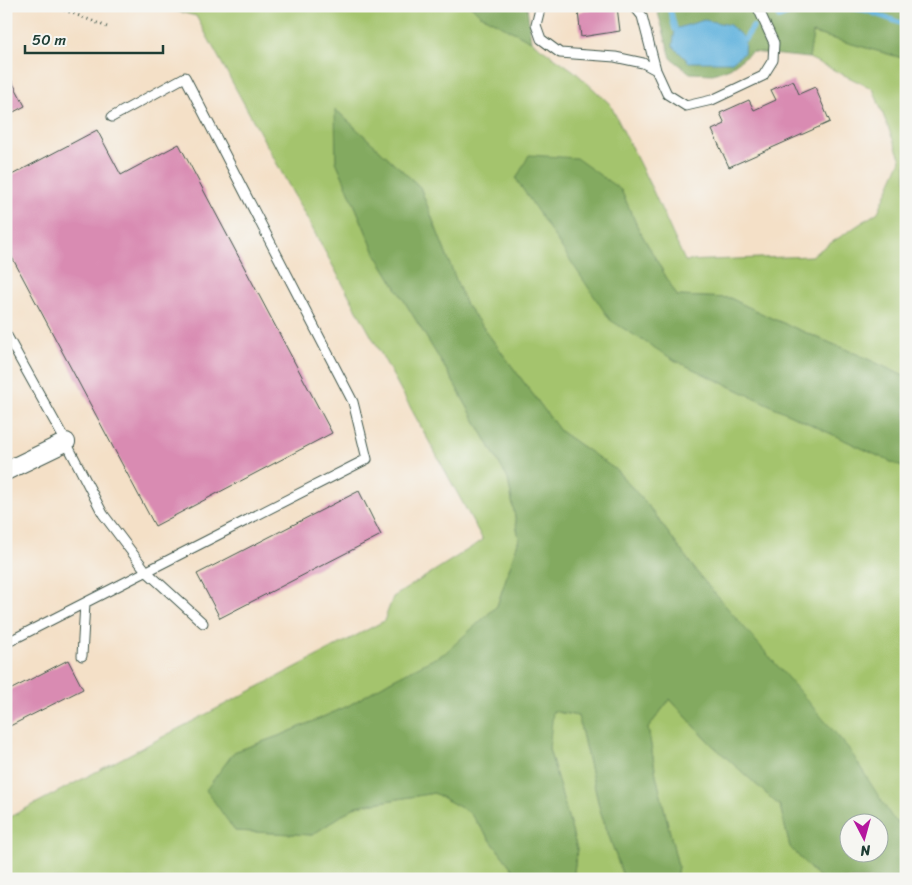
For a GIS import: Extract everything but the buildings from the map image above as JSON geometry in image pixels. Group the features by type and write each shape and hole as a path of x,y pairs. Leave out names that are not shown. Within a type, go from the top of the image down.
{"street":[{"path":"6,471 66,442"}],"lane":[{"path":"544,6 540,10 536,25 541,40 560,53 615,57 643,63 656,70"},
{"path":"634,6 642,16 656,70 667,94 686,106 712,100 763,76 773,60 774,43 757,6"},
{"path":"6,643 367,459 353,402 185,77 112,117"},
{"path":"6,334 66,442 103,514 146,572 203,623"},
{"path":"82,656 85,603"}],"path":[{"path":"55,6 107,27"}],"green space":[{"path":"156,6 471,6 479,14 531,41 574,71 610,104 685,261 811,256 878,212 901,160 873,89 809,58 813,33 906,59 906,377 730,298 677,296 638,228 621,190 674,360 906,469 906,831 891,816 890,812 888,812 699,575 647,504 616,470 560,431 465,303 420,187 336,110 336,161 375,253 450,376 508,479 519,539 497,606 445,654 390,681 348,706 284,734 234,752 235,831 312,835 356,806 434,793 469,812 520,879 6,879 6,819 384,621 393,597 483,540 196,16"},
{"path":"471,6 527,6 531,41 479,14"},
{"path":"656,6 906,6 906,59 813,33 809,58 752,52 730,68 713,74 690,73 671,58"},
{"path":"335,109 420,187 465,303 560,431 616,470 647,504 699,575 849,749 888,812 840,812 840,862 890,862 890,814 906,831 906,879 820,879 790,847 780,806 709,742 670,699 648,728 656,775 678,866 676,879 624,879 600,810 578,716 553,711 549,749 577,849 573,879 520,879 469,812 434,793 356,806 312,835 235,831 206,790 234,752 284,734 348,706 390,681 445,653 497,606 519,539 508,479 450,376 375,253 336,161"},
{"path":"529,155 576,158 621,190 638,228 677,296 730,298 906,377 906,469 674,360 610,320 516,179"},
{"path":"670,699 709,742 780,806 790,847 820,879 676,879 678,866 656,775 648,728"},
{"path":"552,711 578,716 600,810 624,879 573,879 577,849 549,749"}],"water":[{"path":"704,20 730,25 745,39 744,53 732,62 689,62 673,46 675,29"}],"waterway":[{"path":"669,6 675,29"},
{"path":"779,17 801,8 813,6"},
{"path":"841,6 865,10 906,25"},
{"path":"745,39 753,27"}]}
